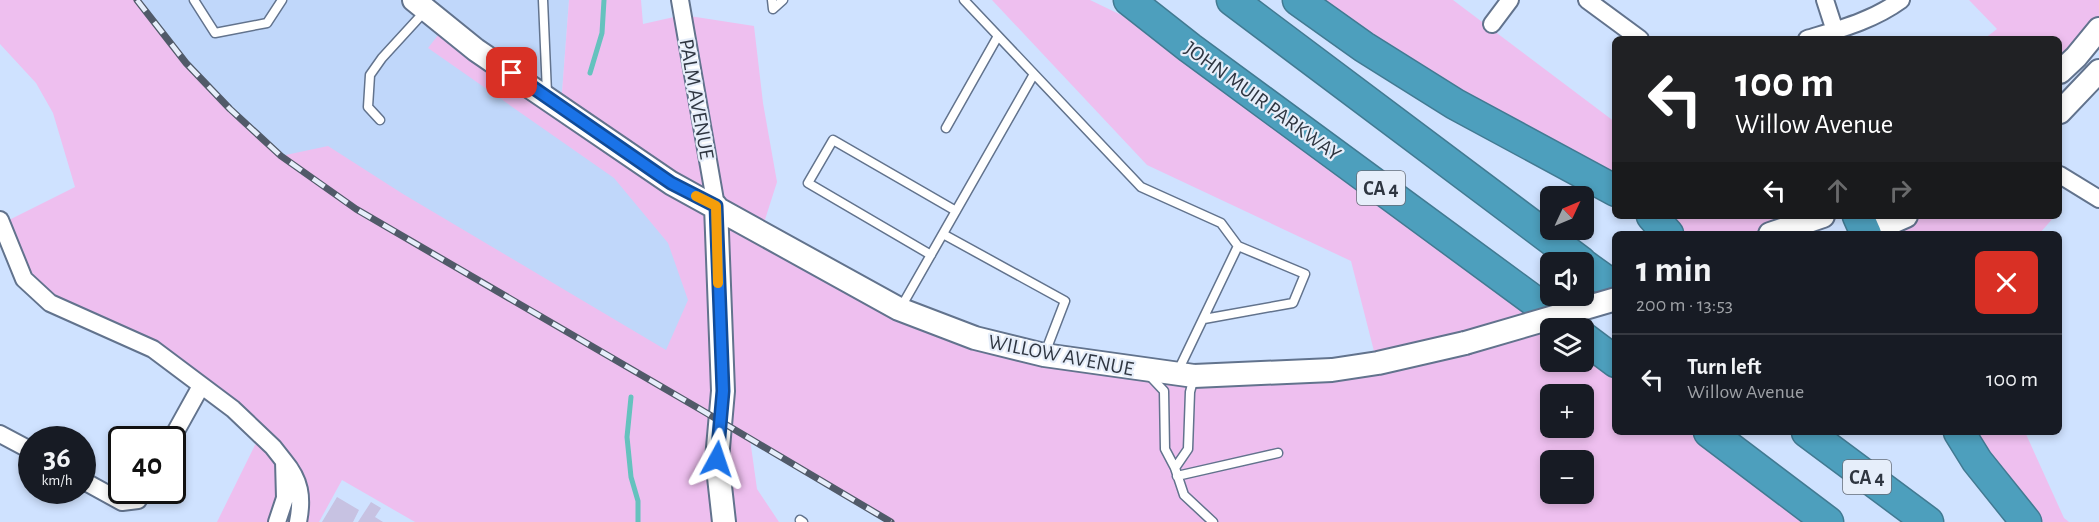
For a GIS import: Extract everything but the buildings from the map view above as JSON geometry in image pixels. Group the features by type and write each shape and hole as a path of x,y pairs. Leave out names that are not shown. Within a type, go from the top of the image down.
{"highway":[{"name":"JOHN MUIR PARKWAY","path":"1129,0 1190,48 1557,318"},
{"path":"1232,0 1566,252"},
{"path":"1298,0 1364,47 1455,104 1612,188"},
{"path":"1655,219 1665,231"},
{"path":"1594,272 1612,285"},
{"path":"1594,346 1612,359"},
{"name":"CA 4","path":"1713,435 1828,522"},
{"name":"CA 4","path":"1811,435 1928,522"},
{"path":"1961,435 1977,461 2026,522"}],"street":[{"name":"PALM AVENUE","path":"680,0 716,206 723,391 717,459 724,522"},
{"path":"1492,24 1510,0"},
{"path":"1587,0 1636,36"},
{"path":"1825,0 1835,31"},
{"path":"1818,36 1871,18 1901,0"},
{"name":"WILLOW AVENUE","path":"420,5 477,50 671,183 899,309 975,338 1044,355 1186,375 1332,370 1378,363 1465,343 1612,300"},
{"path":"2062,70 2099,29"},
{"path":"2062,110 2099,71"},
{"path":"2062,176 2099,199"},
{"path":"1779,231 1814,219"},
{"path":"1873,231 1899,219"},
{"path":"0,223 24,279 50,303 153,349 233,409 273,447 294,472 302,503 298,522"},
{"path":"179,426 201,386"},
{"path":"0,434 18,444"},
{"path":"277,522 285,498 284,460"}],"lane":[{"path":"194,0 215,33 267,23 282,0"},
{"path":"543,0 548,97"},
{"path":"772,0 773,9 783,0"},
{"path":"963,0 1141,187 1221,223 1238,246 1305,274 1293,303 1204,319"},
{"path":"380,120 368,107 370,75 420,5"},
{"path":"946,128 998,36"},
{"path":"899,309 1034,74"},
{"path":"931,255 808,183 832,140 956,212"},
{"path":"943,234 1065,301 1044,355"},
{"path":"1176,472 1188,449 1190,392 1186,375 1204,319 1238,246"},
{"path":"1145,370 1164,392 1165,449 1184,495 1213,522"},
{"path":"1176,472 1278,453"}],"shaded area":[{"path":"0,0 137,0 186,63 230,109 281,156 328,146 403,194 666,350 688,300 668,243 614,178 428,48 446,25 561,105 569,0 641,0 643,24 683,15 754,26 763,103 777,182 761,232 899,309 1145,371 1377,363 1351,261 1147,165 992,0 1090,0 1190,48 1540,319 1540,372 1594,372 1594,353 1612,367 1612,435 1707,435 1827,522 891,522 750,439 757,489 779,522 415,522 342,480 319,522 298,522 294,472 277,522 217,522 260,435 153,349 50,303 24,279 1,224 75,187 53,113 36,83 0,44"},
{"path":"137,0 569,0 561,106 671,183 723,391 281,156 230,109 186,63"},
{"path":"1298,0 1453,0 1612,120 1612,189"},
{"path":"1969,0 2099,0 2099,29 2062,70 2062,36 1988,36 1997,29"},
{"path":"1655,219 1814,219 1779,231 1665,231"},
{"path":"1899,219 2052,219 2042,231 1873,231"},
{"path":"1965,435 2026,435 2064,518 2069,522 2026,522"}],"waterway":[{"path":"590,73 602,33 604,0"},
{"path":"631,397 627,437 631,477 638,501 638,522"}],"railway":[{"path":"137,0 186,63 230,109 281,156 356,209 891,522"}],"slow traffic":[{"path":"696,196 716,206 718,283"}],"route":[{"path":"512,73 671,183 716,206 723,391 717,459"}]}
